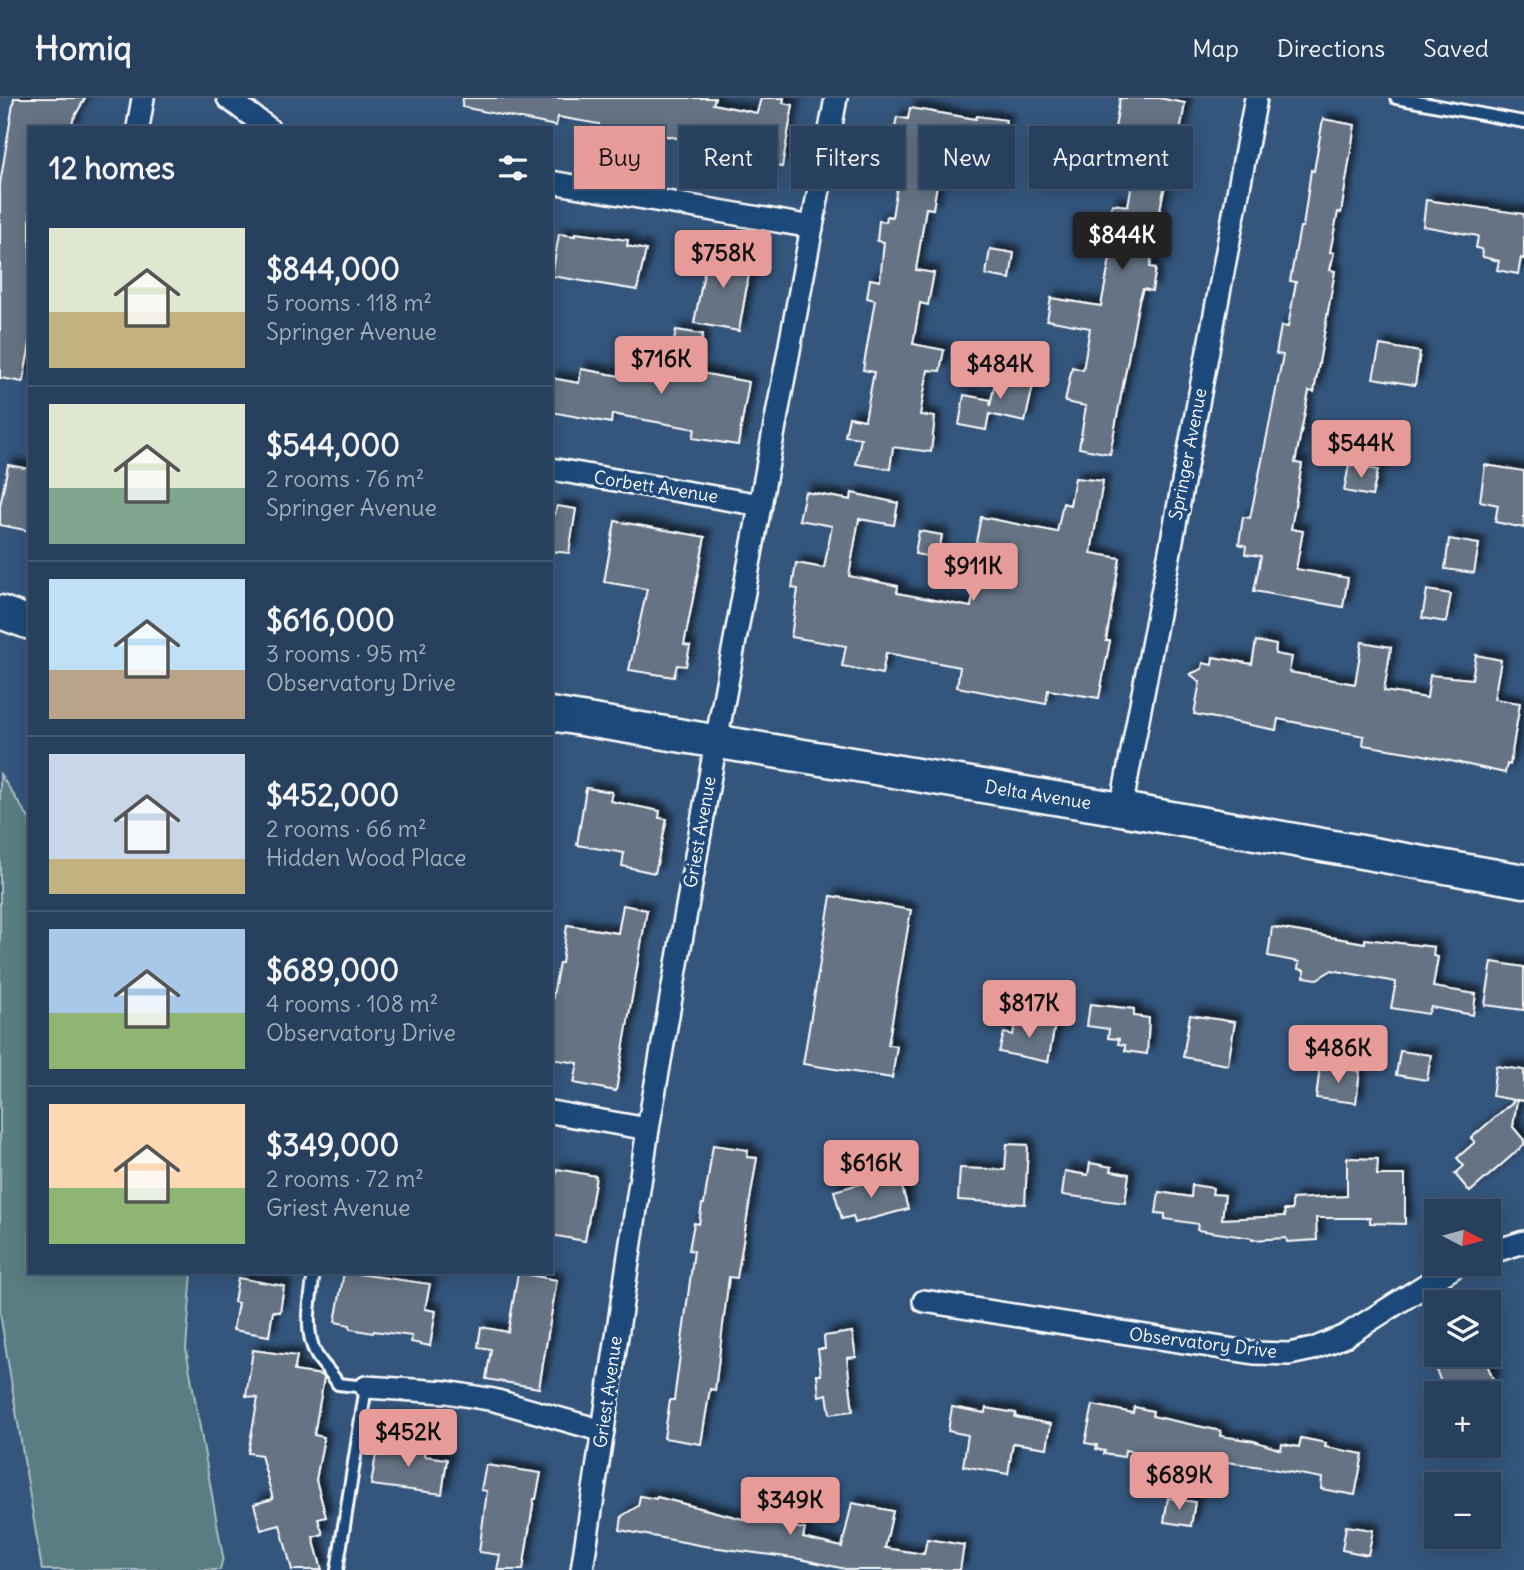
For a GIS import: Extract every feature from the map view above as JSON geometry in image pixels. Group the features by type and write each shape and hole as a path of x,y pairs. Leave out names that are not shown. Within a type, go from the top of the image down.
{"street":[{"path":"138,126 143,98"},
{"path":"228,98 265,126"},
{"name":"Griest Avenue","path":"582,1570 648,1129 716,742 836,98"},
{"name":"Springer Avenue","path":"1121,809 1256,98"},
{"path":"553,182 812,227"},
{"name":"Corbett Avenue","path":"553,469 761,505"},
{"path":"0,612 28,622"},
{"name":"Delta Avenue","path":"553,714 1121,809 1524,881"},
{"path":"553,1112 648,1129"},
{"path":"1502,1249 1524,1242"},
{"name":"Observatory Drive","path":"924,1301 1254,1353 1289,1354 1312,1349 1345,1336 1440,1276"},
{"path":"366,1387 446,1392 494,1400 603,1430"}],"lane":[{"path":"1396,98 1524,122"},
{"path":"314,1274 309,1310 310,1336 316,1355 331,1371 338,1384 366,1387 337,1570"}],"green space":[{"path":"0,774 28,817 28,1274 192,1274 186,1349 223,1557 220,1570 42,1570 0,1313"}],"building":[{"path":"14,98 85,98 72,126 28,126 28,355 23,382 0,378 0,184"},
{"path":"463,98 715,98 713,104 757,113 761,98 784,98 783,103 793,105 782,167 777,166 777,126 679,126 679,138 665,136 665,126 599,126 558,117 556,126 462,107"},
{"path":"1120,98 1159,98 1185,103 1181,126 1115,126"},
{"path":"910,108 976,119 977,116 1006,120 1005,126 919,126 919,189 936,189 933,209 926,208 916,270 934,273 928,305 920,303 913,344 944,350 940,371 928,370 920,415 935,417 931,452 893,447 890,469 856,464 861,438 845,436 849,417 865,420 874,372 863,370 875,300 867,298 870,279 880,281 884,242 877,241 879,221 886,222 887,216 892,217 897,189 905,189 905,126 895,126 897,117 908,119"},
{"path":"1323,119 1355,125 1341,213 1338,212 1330,252 1334,253 1330,270 1335,271 1314,392 1309,391 1295,463 1302,464 1291,529 1303,531 1296,569 1348,578 1343,607 1254,591 1261,556 1245,554 1246,546 1239,544 1243,517 1250,518 1283,355 1276,354 1281,326 1288,327 1296,282 1290,281"},
{"path":"1131,189 1164,189 1150,267 1156,268 1152,291 1143,289 1139,301 1110,454 1079,448 1086,406 1065,402 1072,367 1083,370 1090,328 1047,320 1051,298 1101,306 1113,243 1105,242 1112,204 1128,206"},
{"path":"1426,200 1524,214 1524,259 1521,258 1518,274 1497,270 1499,261 1483,257 1481,249 1476,248 1478,236 1423,226"},
{"path":"575,233 628,240 627,246 646,250 637,290 553,276 559,234 575,236"},
{"path":"709,248 752,257 739,331 694,323"},
{"path":"990,249 1014,253 1010,279 986,275"},
{"path":"676,330 703,334 696,372 749,382 738,445 693,438 695,429 612,414 611,423 553,412 553,378 579,383 581,369 637,379 638,371 668,376"},
{"path":"1380,345 1420,352 1415,385 1373,378"},
{"path":"1009,371 1031,375 1030,380 1034,381 1025,422 989,414 986,430 959,425 964,395 991,400 990,406 997,372 1008,374"},
{"path":"8,465 28,469 28,531 0,525 0,506"},
{"path":"1349,465 1378,470 1372,496 1344,491"},
{"path":"1485,465 1524,471 1524,528 1495,522 1498,505 1480,501"},
{"path":"1075,478 1103,481 1091,553 1120,558 1106,641 1110,641 1099,698 1048,690 1046,704 957,687 960,667 886,653 882,674 842,666 846,646 791,637 798,589 792,588 796,563 824,568 832,526 799,520 805,492 851,500 852,493 898,503 894,525 859,519 849,576 898,586 897,593 971,607 983,543 976,542 981,517 1057,532 1063,503 1070,505"},
{"path":"557,506 576,509 569,553 553,551"},
{"path":"615,521 705,537 684,645 690,646 686,666 677,665 674,677 629,670 647,589 604,582"},
{"path":"919,531 942,535 938,558 915,554"},
{"path":"1449,539 1479,544 1474,573 1445,569"},
{"path":"1427,590 1451,594 1446,622 1422,618"},
{"path":"1256,641 1276,645 1275,654 1292,657 1289,672 1355,684 1362,642 1391,647 1384,691 1427,698 1430,675 1472,679 1476,655 1501,660 1494,699 1520,703 1510,765 1507,764 1505,773 1363,745 1364,736 1278,719 1276,730 1194,714 1200,682 1190,674 1202,669 1203,663 1212,665 1213,657 1252,664"},
{"path":"586,788 612,792 610,801 660,811 659,818 667,819 655,873 622,866 624,853 577,845"},
{"path":"831,896 911,910 888,1045 897,1046 892,1078 803,1064"},
{"path":"623,905 647,910 616,1091 574,1083 578,1063 553,1059 553,996 559,963 562,963 567,925 618,933"},
{"path":"1272,927 1365,943 1365,939 1434,947 1433,956 1438,957 1433,987 1476,994 1473,1015 1431,1007 1428,1014 1391,1008 1396,982 1332,970 1317,979 1304,977 1304,970 1298,969 1299,962 1268,956"},
{"path":"1492,962 1524,967 1524,1010 1485,1005"},
{"path":"1090,1004 1134,1009 1134,1016 1149,1018 1147,1054 1125,1051 1125,1045 1118,1044 1119,1039 1108,1038 1109,1029 1087,1026"},
{"path":"1190,1015 1235,1022 1228,1065 1183,1057"},
{"path":"1016,1018 1055,1025 1048,1062 999,1052 1004,1033 1013,1035"},
{"path":"1400,1051 1431,1055 1427,1080 1396,1075"},
{"path":"1320,1066 1360,1071 1356,1103 1316,1098"},
{"path":"1496,1066 1524,1070 1524,1101 1517,1100 1513,1127 1524,1140 1524,1145 1470,1192 1455,1174 1464,1166 1457,1158 1475,1142 1471,1138 1515,1100 1492,1096"},
{"path":"1007,1144 1028,1145 1025,1204 958,1200 960,1168 1005,1170"},
{"path":"713,1145 748,1150 747,1157 757,1158 737,1278 729,1277 715,1390 710,1389 701,1444 664,1438 670,1400 674,1400 694,1251 689,1250 694,1223 699,1224 704,1204"},
{"path":"1347,1158 1378,1159 1377,1175 1405,1175 1405,1224 1370,1223 1370,1218 1316,1218 1317,1240 1287,1242 1286,1238 1252,1240 1197,1230 1198,1224 1165,1219 1165,1214 1156,1213 1159,1192 1191,1197 1192,1185 1213,1188 1212,1194 1225,1195 1222,1219 1285,1216 1284,1210 1292,1210 1292,1199 1347,1196"},
{"path":"1090,1163 1112,1167 1111,1171 1129,1174 1125,1203 1062,1195 1065,1171 1088,1175"},
{"path":"557,1169 596,1176 585,1241 553,1235 553,1190"},
{"path":"889,1176 891,1183 900,1180 908,1209 855,1223 853,1216 842,1219 834,1191"},
{"path":"344,1274 430,1284 425,1309 436,1311 430,1346 411,1342 412,1336 350,1329 350,1325 335,1322"},
{"path":"518,1274 557,1280 539,1388 486,1379 491,1349 478,1347 481,1327 508,1332"},
{"path":"238,1278 284,1286 280,1312 273,1311 269,1336 233,1330 238,1303 234,1302"},
{"path":"852,1332 856,1357 847,1358 853,1411 830,1414 827,1394 819,1396 817,1375 821,1375 818,1349 825,1349 824,1336"},
{"path":"253,1350 297,1356 294,1371 322,1375 324,1378 314,1435 324,1437 316,1480 326,1517 318,1519 323,1534 313,1537 322,1570 292,1570 280,1525 261,1530 254,1504 273,1499 261,1455 248,1453 258,1398 246,1396"},
{"path":"1435,1367 1488,1367 1494,1381 1440,1381"},
{"path":"1093,1405 1133,1413 1134,1407 1153,1411 1152,1416 1221,1431 1220,1436 1254,1441 1281,1450 1282,1444 1299,1447 1301,1438 1326,1443 1325,1447 1363,1454 1355,1495 1321,1489 1322,1478 1261,1467 1220,1461 1218,1473 1184,1466 1185,1461 1125,1450 1124,1457 1104,1454 1105,1451 1096,1449 1097,1445 1085,1443"},
{"path":"952,1407 985,1413 986,1408 1016,1413 1015,1417 1051,1424 1047,1448 1013,1443 1008,1474 963,1466 968,1435 948,1431"},
{"path":"378,1442 425,1449 424,1456 447,1459 442,1494 371,1485"},
{"path":"486,1465 541,1473 534,1499 523,1570 497,1570 500,1555 479,1552 487,1491 481,1490"},
{"path":"640,1496 657,1497 747,1520 805,1529 803,1538 842,1547 852,1503 893,1511 885,1548 924,1554 927,1539 964,1545 960,1570 850,1570 800,1559 704,1546 620,1530 622,1516 638,1506"},
{"path":"1168,1498 1195,1502 1191,1526 1164,1522"},
{"path":"1346,1526 1373,1530 1368,1555 1342,1550"}]}
